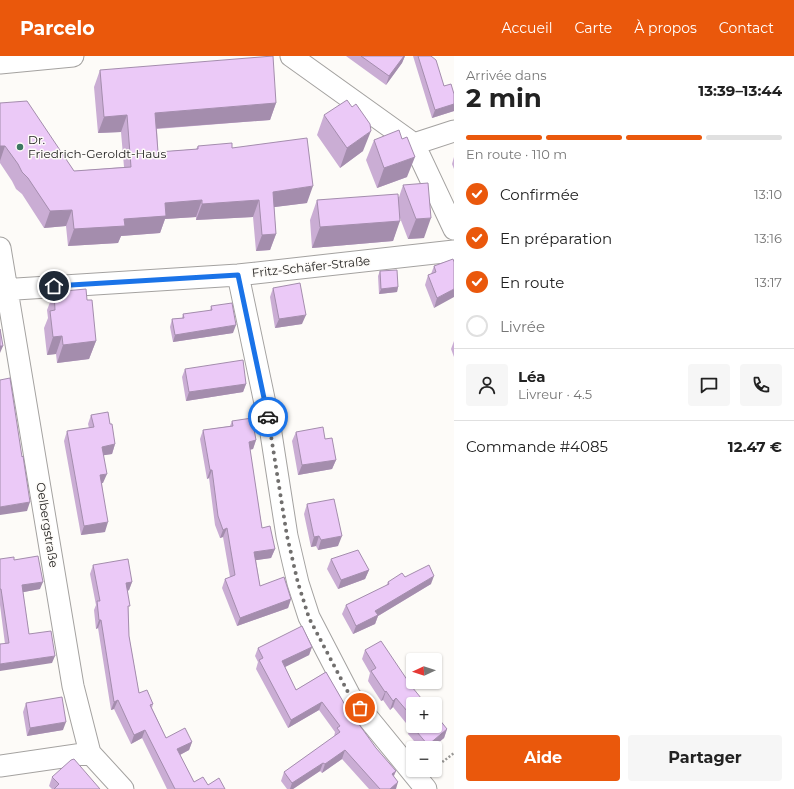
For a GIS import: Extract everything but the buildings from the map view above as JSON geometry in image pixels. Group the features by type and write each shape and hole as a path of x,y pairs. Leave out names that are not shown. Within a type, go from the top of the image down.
{"street":[{"path":"0,63 73,56"},
{"path":"291,56 414,144 454,229"},
{"path":"414,144 454,131"},
{"name":"Oelbergstraße","path":"0,248 4,289 73,686 90,752 123,789"},
{"name":"Fritz-Schäfer-Straße","path":"4,289 238,275 454,251"},
{"path":"238,275 270,426 287,536 298,583 309,618 350,696 426,789"},
{"path":"0,766 90,752"}],"path":[{"path":"442,762 454,753"}],"way so far":[{"path":"268,417 287,536 298,583 309,618 350,696 360,708"}],"place":[{"name":"Dr. Friedrich-Geroldt-Haus","path":"20,147"}],"route":[{"path":"54,286 238,275 268,417"}]}
